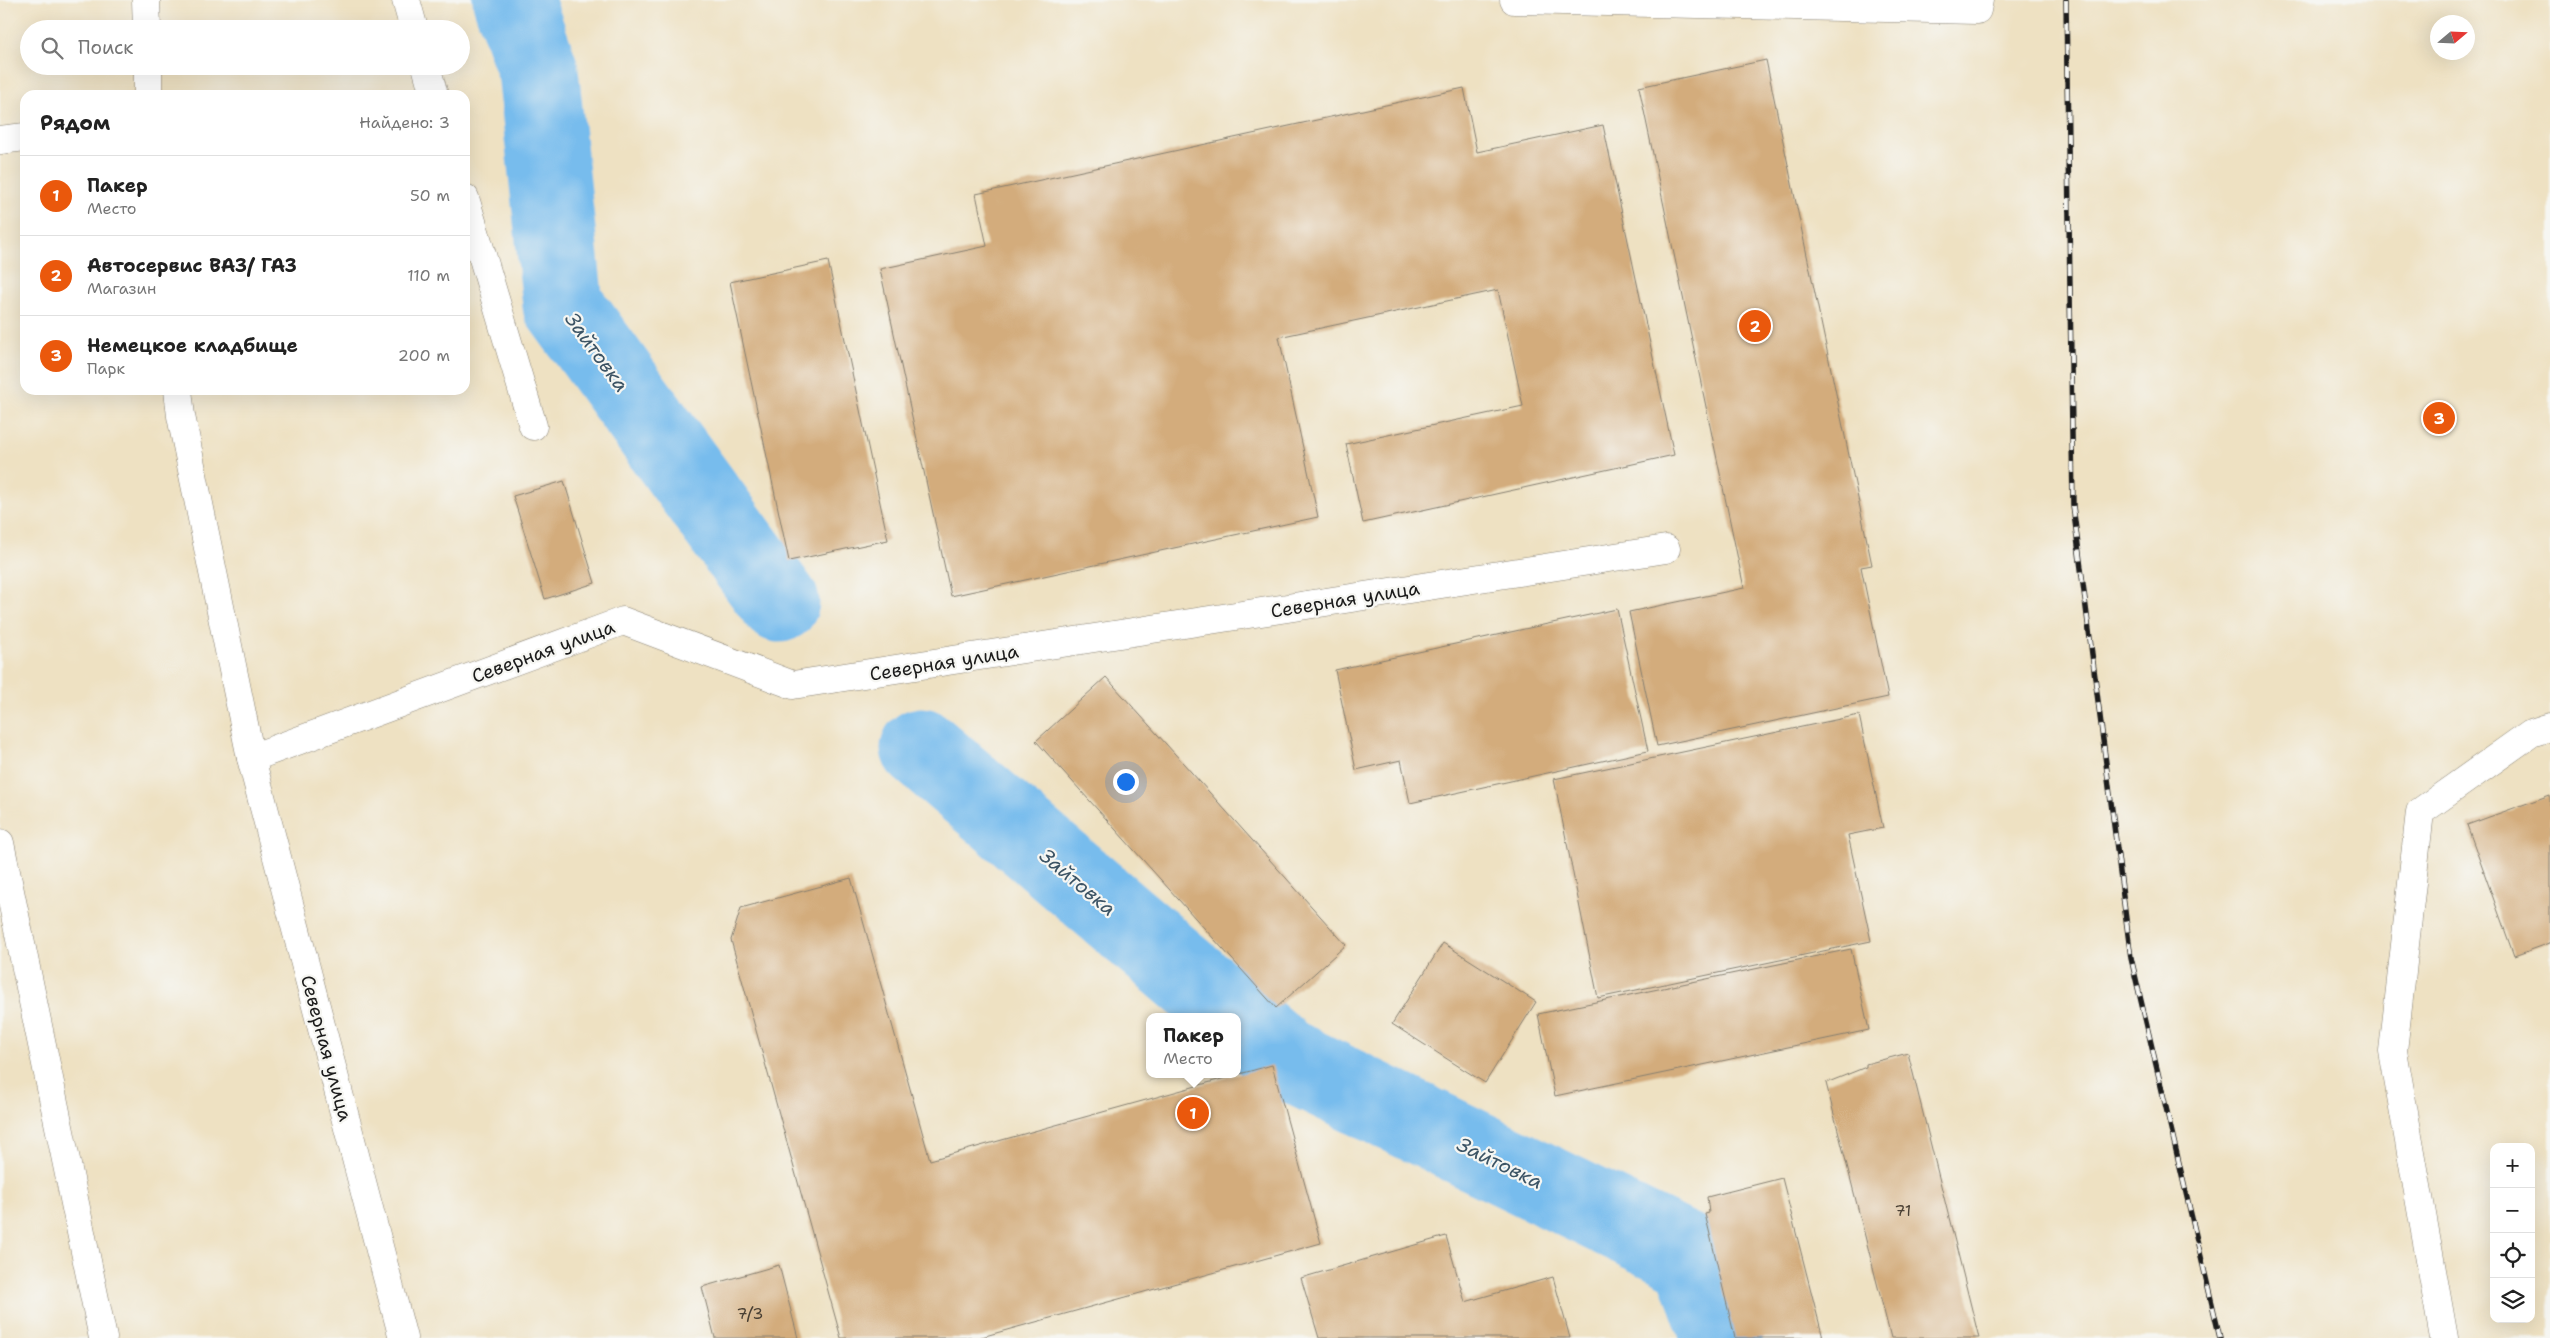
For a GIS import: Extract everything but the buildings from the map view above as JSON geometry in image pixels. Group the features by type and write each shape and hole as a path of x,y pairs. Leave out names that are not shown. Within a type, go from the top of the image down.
{"main road":[{"path":"146,0 147,20"},
{"path":"406,0 412,20"},
{"path":"1514,0 1977,10 1979,0"},
{"path":"148,75 148,90"},
{"path":"428,75 433,90"},
{"path":"0,140 20,138"},
{"path":"470,215 533,426"},
{"name":"Северная улица","path":"179,395 181,416 251,758 403,1338"},
{"name":"Северная улица","path":"251,758 623,621 793,685 1666,549"},
{"path":"2444,1338 2393,1051 2420,812 2531,732 2550,727"},
{"path":"0,843 103,1338"}],"waterway":[{"name":"Зайтовка","path":"513,0 538,71 563,305 779,602"},
{"name":"Зайтовка","path":"921,748 1231,1013"},
{"name":"Зайтовка","path":"1241,1021 1284,1058 1694,1257 1722,1338"}],"railway":[{"path":"2066,0 2073,506 2131,958 2220,1338"}],"place":[{"name":"Автосервис ВАЗ/ ГАЗ","path":"1755,326"},
{"name":"Немецкое кладбище","path":"2439,418"},
{"name":"Пакер","path":"1193,1113"}]}
